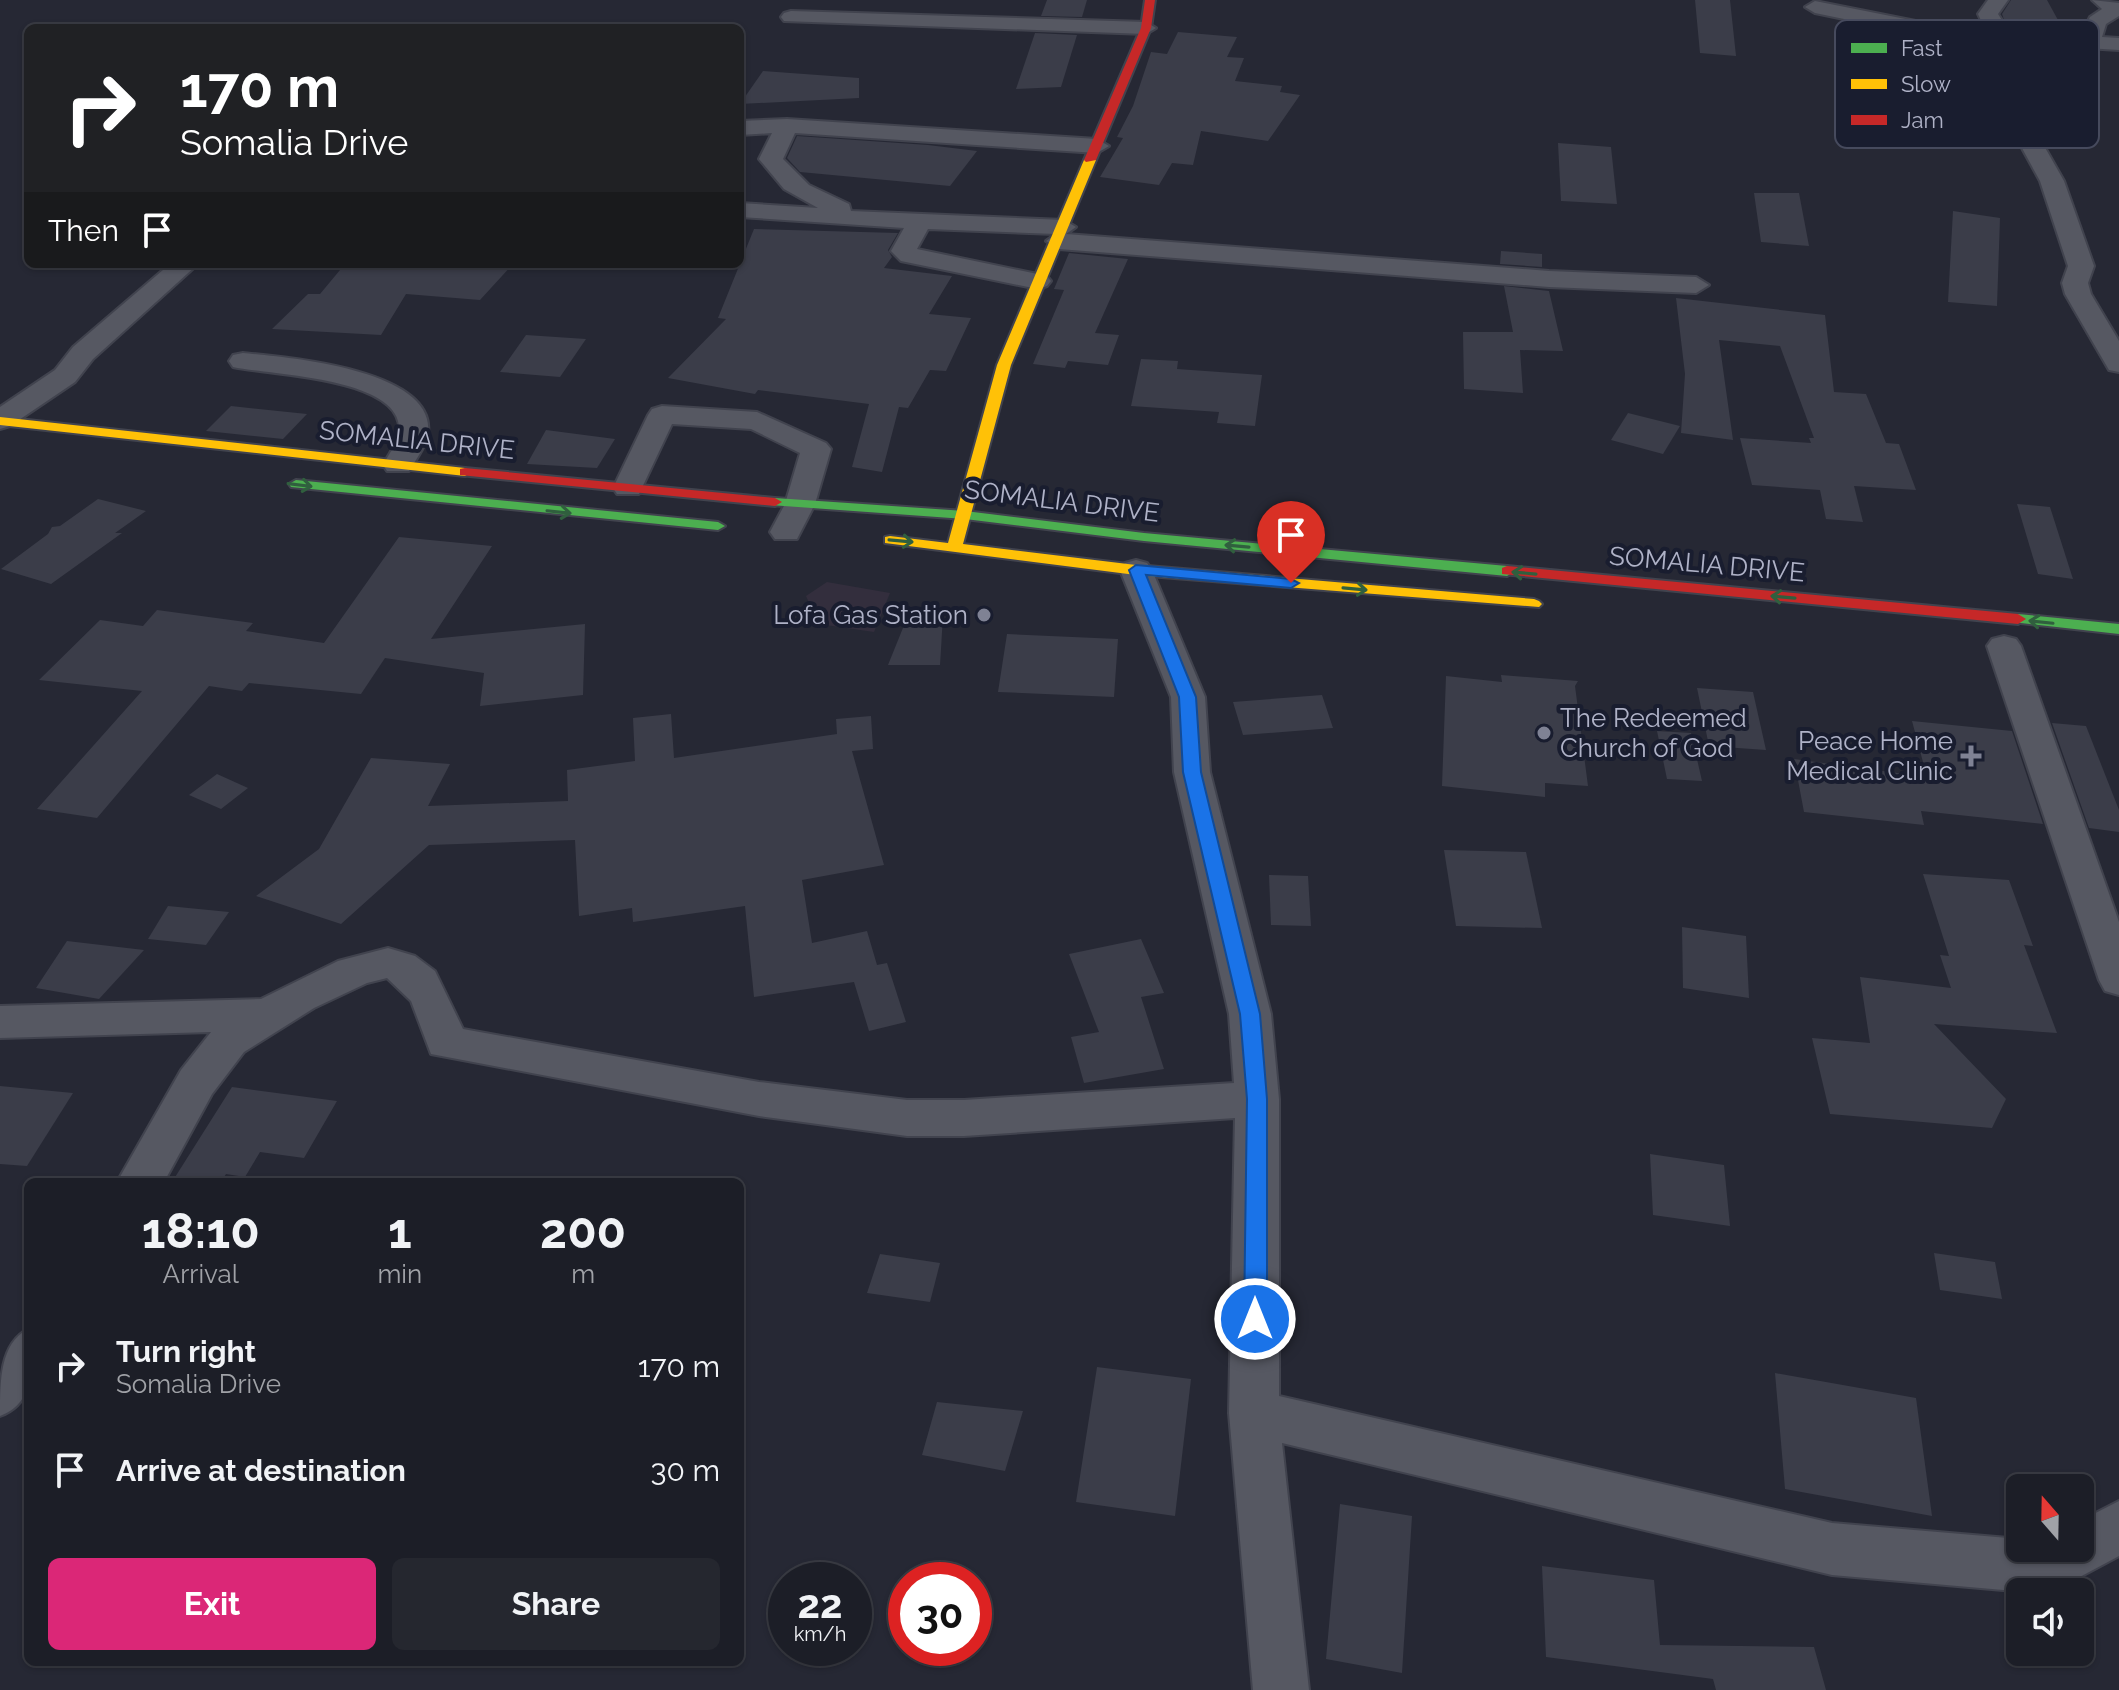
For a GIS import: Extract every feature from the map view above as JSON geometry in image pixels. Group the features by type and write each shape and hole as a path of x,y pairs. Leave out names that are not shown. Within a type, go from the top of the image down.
{"main road":[{"path":"955,546 1004,365 1038,281 1062,234 1146,28 1150,0"},
{"name":"SOMALIA DRIVE","path":"0,420 628,488 789,525 965,515 1144,537 2119,629"},
{"path":"284,483 738,528"},
{"path":"878,539 1136,570 1546,606"}],"street":[{"path":"803,0 791,17 1146,28"},
{"path":"1992,20 1988,14 1998,0"},
{"path":"2099,20 2115,10 2102,0"},
{"path":"1815,7 1884,20"},
{"path":"2099,41 2119,44"},
{"path":"744,128 787,126 1097,146"},
{"path":"787,126 771,159 786,181 801,192 877,220"},
{"path":"2035,148 2052,181 2081,266 2075,283 2078,294 2119,364"},
{"path":"744,210 920,221 1549,279 1696,285"},
{"path":"920,221 904,251 910,256 1038,281"},
{"path":"0,420 65,376 83,353 180,268"},
{"path":"243,361 302,367 389,390 410,410 414,431 398,465"},
{"path":"628,488 662,415 757,421 816,449 789,525"},
{"path":"1136,570 1188,697 1192,772 1250,1014 1257,1099 1254,1413 1281,1690"},
{"path":"2003,646 2119,980"},
{"path":"142,1178 218,1049 262,1015 363,968 387,962 407,971 424,987 439,1013 446,1042 759,1099 907,1118 964,1118 1257,1099"},
{"path":"0,1022 262,1015"},
{"path":"0,1393 24,1357"},
{"path":"1254,1413 1832,1549 2026,1566 2076,1553 2119,1526"}],"shaded area":[{"path":"827,582 890,593 874,632 819,624 806,596"}],"building":[{"path":"1047,0 1087,0 1082,17 1041,16"},
{"path":"1695,0 1730,0 1736,56 1700,53"},
{"path":"2011,0 2047,0 2058,20 2004,20 2002,14"},
{"path":"1178,32 1237,37 1227,57 1244,58 1235,81 1282,86 1280,92 1300,95 1268,141 1201,131 1193,165 1172,163 1159,185 1100,177 1123,138 1117,137 1133,106 1151,52 1167,54"},
{"path":"1035,33 1077,35 1061,87 1016,89"},
{"path":"763,71 859,78 859,98 744,104 744,98"},
{"path":"797,136 977,151 950,186 800,172 787,158"},
{"path":"1558,143 1611,147 1617,204 1561,201"},
{"path":"1754,193 1799,193 1809,246 1761,242"},
{"path":"1953,211 2000,218 1997,306 1948,302"},
{"path":"754,229 898,233 888,250 892,257 884,268 952,276 929,314 971,318 946,371 930,370 908,408 899,407 882,472 852,467 869,404 758,390 755,394 668,378 726,319 718,318 738,268 744,268 744,254"},
{"path":"1501,251 1542,254 1542,267 1500,264"},
{"path":"1069,253 1128,259 1095,333 1119,335 1108,365 1068,361 1065,368 1033,364 1064,290 1054,289"},
{"path":"342,268 509,268 480,300 406,294 381,335 272,329 308,294 320,294"},
{"path":"1504,286 1549,291 1563,351 1520,350 1523,393 1464,389 1463,332 1513,332"},
{"path":"1676,298 1825,315 1834,392 1866,394 1886,443 1899,444 1916,490 1854,486 1863,522 1826,519 1820,490 1752,485 1740,438 1811,443 1809,438 1814,438 1780,346 1719,340 1733,440 1681,433 1685,374"},
{"path":"526,335 586,339 560,377 500,372"},
{"path":"1141,359 1178,361 1177,369 1262,375 1255,426 1217,423 1219,412 1131,406"},
{"path":"231,406 307,414 283,439 206,431"},
{"path":"1628,413 1680,426 1663,454 1611,440"},
{"path":"546,430 615,439 597,468 527,464"},
{"path":"98,499 146,511 115,533 122,533 51,584 1,569 48,534 52,527 60,526"},
{"path":"2017,504 2050,507 2073,579 2038,574"},
{"path":"399,537 492,546 431,639 585,624 583,695 480,706 484,673 385,658 361,694 249,683 242,691 209,686 97,818 37,809 142,691 39,680 100,620 143,626 157,610 253,623 246,631 324,643"},
{"path":"943,616 940,665 888,665 907,618"},
{"path":"1007,634 1118,639 1114,697 998,692"},
{"path":"1501,675 1578,681 1575,686 1588,786 1545,783 1545,797 1442,786 1446,676 1502,682"},
{"path":"1697,688 1753,692 1766,750 1709,746"},
{"path":"1322,695 1333,728 1243,735 1233,702"},
{"path":"671,714 674,758 837,734 836,719 871,716 873,749 852,751 884,865 802,880 812,943 867,931 877,965 887,963 906,1022 869,1031 854,982 754,997 745,906 633,922 632,908 579,916 575,840 429,845 341,924 256,896 319,849 371,758 450,764 428,806 568,801 567,770 635,761 633,718"},
{"path":"1912,721 2012,731 2043,824 1921,811 1924,825 1804,812 1794,759 1927,777"},
{"path":"2052,723 2086,726 2119,810 2119,832 2089,828"},
{"path":"1657,731 1691,733 1702,781 1667,779"},
{"path":"217,774 248,788 221,809 189,795"},
{"path":"1444,850 1526,852 1542,928 1456,926"},
{"path":"1923,874 2009,880 2033,946 2024,945 2057,1033 1934,1024 2006,1099 1992,1128 1830,1114 1812,1038 1870,1043 1860,977 1951,988 1940,955 1949,956"},
{"path":"1269,875 1308,876 1311,926 1271,925"},
{"path":"168,906 229,912 206,945 148,939"},
{"path":"1682,927 1746,936 1749,998 1683,988"},
{"path":"1141,939 1164,993 1141,997 1164,1069 1084,1083 1071,1037 1099,1032 1069,954"},
{"path":"67,941 144,950 99,999 36,988"},
{"path":"0,1086 73,1093 27,1166 0,1164"},
{"path":"232,1087 337,1101 304,1158 260,1152 245,1177 226,1174 224,1178 175,1178"},
{"path":"1650,1154 1724,1165 1730,1226 1653,1215"},
{"path":"1934,1253 1995,1262 2002,1299 1940,1290"},
{"path":"880,1254 940,1263 930,1302 867,1293"},
{"path":"1097,1367 1191,1379 1175,1516 1076,1502"},
{"path":"1775,1373 1916,1398 1932,1516 1785,1489"},
{"path":"937,1402 1023,1411 1005,1471 922,1455"},
{"path":"1340,1504 1412,1516 1402,1673 1326,1659"},
{"path":"1542,1566 1654,1580 1660,1645 1814,1647 1826,1690 1716,1690 1713,1679 1546,1657"}],"traffic: fast":[{"path":"296,484 718,526"},
{"path":"775,502 965,515 1144,537 1507,571"},
{"path":"2018,619 2119,629"}],"traffic: slow":[{"path":"955,546 1004,365 1090,160"},
{"path":"0,421 465,472"},
{"path":"890,540 1136,570 1534,604"}],"traffic: jam":[{"path":"1090,160 1146,28 1150,0"},
{"path":"465,472 775,502"},
{"path":"1507,571 2018,619"}],"place":[{"name":"Lofa Gas Station","path":"984,615"},
{"name":"The Redeemed Church of God","path":"1544,733"},
{"name":"Peace Home Medical Clinic","path":"1971,756"}],"route":[{"path":"1255,1319 1257,1099 1250,1014 1192,772 1188,697 1136,570 1291,583"}]}
